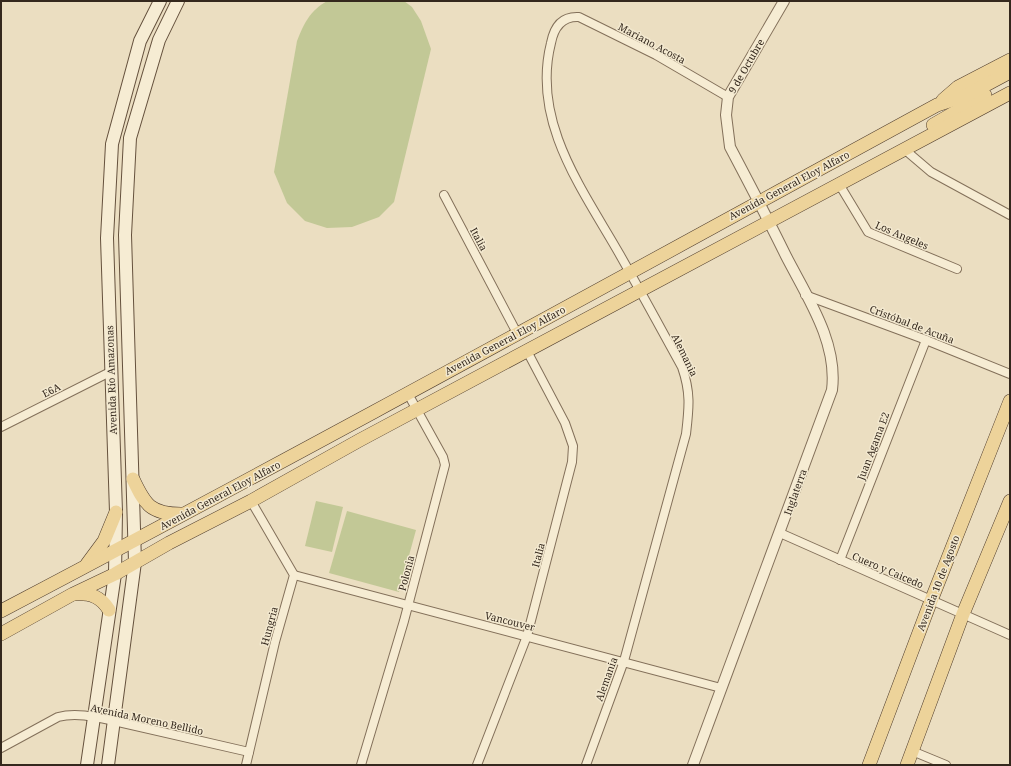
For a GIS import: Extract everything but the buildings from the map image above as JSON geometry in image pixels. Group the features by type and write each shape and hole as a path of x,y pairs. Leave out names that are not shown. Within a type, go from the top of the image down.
{"main road":[{"name":"Avenida Río Amazonas","path":"87,765 114,574 116,512 110,372 107,238 112,144 140,41 160,1"},
{"name":"Avenida Río Amazonas","path":"108,765 135,562 125,235 130,138 159,40 178,1"},
{"path":"937,105 958,87 1010,60"},
{"name":"Avenida General Eloy Alfaro","path":"1,611 135,541 407,392 518,335 630,272 937,105 966,95 1010,72"},
{"path":"909,146 928,128 954,111 1010,82"},
{"name":"Avenida General Eloy Alfaro","path":"1,634 909,146 1010,94"},
{"name":"Avenida 10 de Agosto","path":"868,765 931,600 1010,401"},
{"path":"133,479 141,497 151,508 164,513 183,514"},
{"path":"907,765 963,614 1010,501"},
{"path":"84,568 104,541 116,512"},
{"path":"73,594 88,594 100,598 109,610"}],"street":[{"name":"9 de Octubre","path":"769,222 730,147 726,115 728,96 784,1"},
{"name":"Mariano Acosta","path":"564,19 574,17 586,20 651,52 728,96"},
{"name":"Alemania","path":"564,19 555,30 547,57 546,94 553,127 574,174 682,367 688,384 689,399 686,434 624,661 586,765"},
{"path":"909,146 931,172 1010,215"},
{"name":"Los Angeles","path":"839,184 868,232 957,269"},
{"name":"Italia","path":"444,195 518,335"},
{"name":"Inglaterra","path":"693,765 832,390 833,368 828,345 814,308 805,294 769,222"},
{"name":"Cristóbal de Acuña","path":"805,294 1010,374"},
{"name":"Juan Agama E2","path":"840,560 926,340"},
{"name":"Italia","path":"477,765 527,636 570,471 573,452 571,439 565,423 527,351"},
{"name":"E6A","path":"1,427 110,372"},
{"name":"Polonia","path":"362,765 408,605 445,465 443,457 407,392"},
{"path":"251,501 294,575"},
{"name":"Cuero y Caicedo","path":"780,533 1010,635"},
{"name":"Vancouver","path":"294,575 624,661 721,688"},
{"name":"Hungria","path":"246,765 275,642 294,575"},
{"name":"Avenida Moreno Bellido","path":"1,748 58,717 65,715 94,717 114,721 249,752"},
{"path":"912,750 946,765"}],"green space":[{"path":"327,1 404,1 412,7 421,21 431,49 394,202 379,217 352,227 327,228 305,221 287,203 274,172 297,41 308,18 316,9"},
{"path":"316,501 343,507 332,552 305,546"},
{"path":"347,511 416,530 399,592 329,573"}]}
